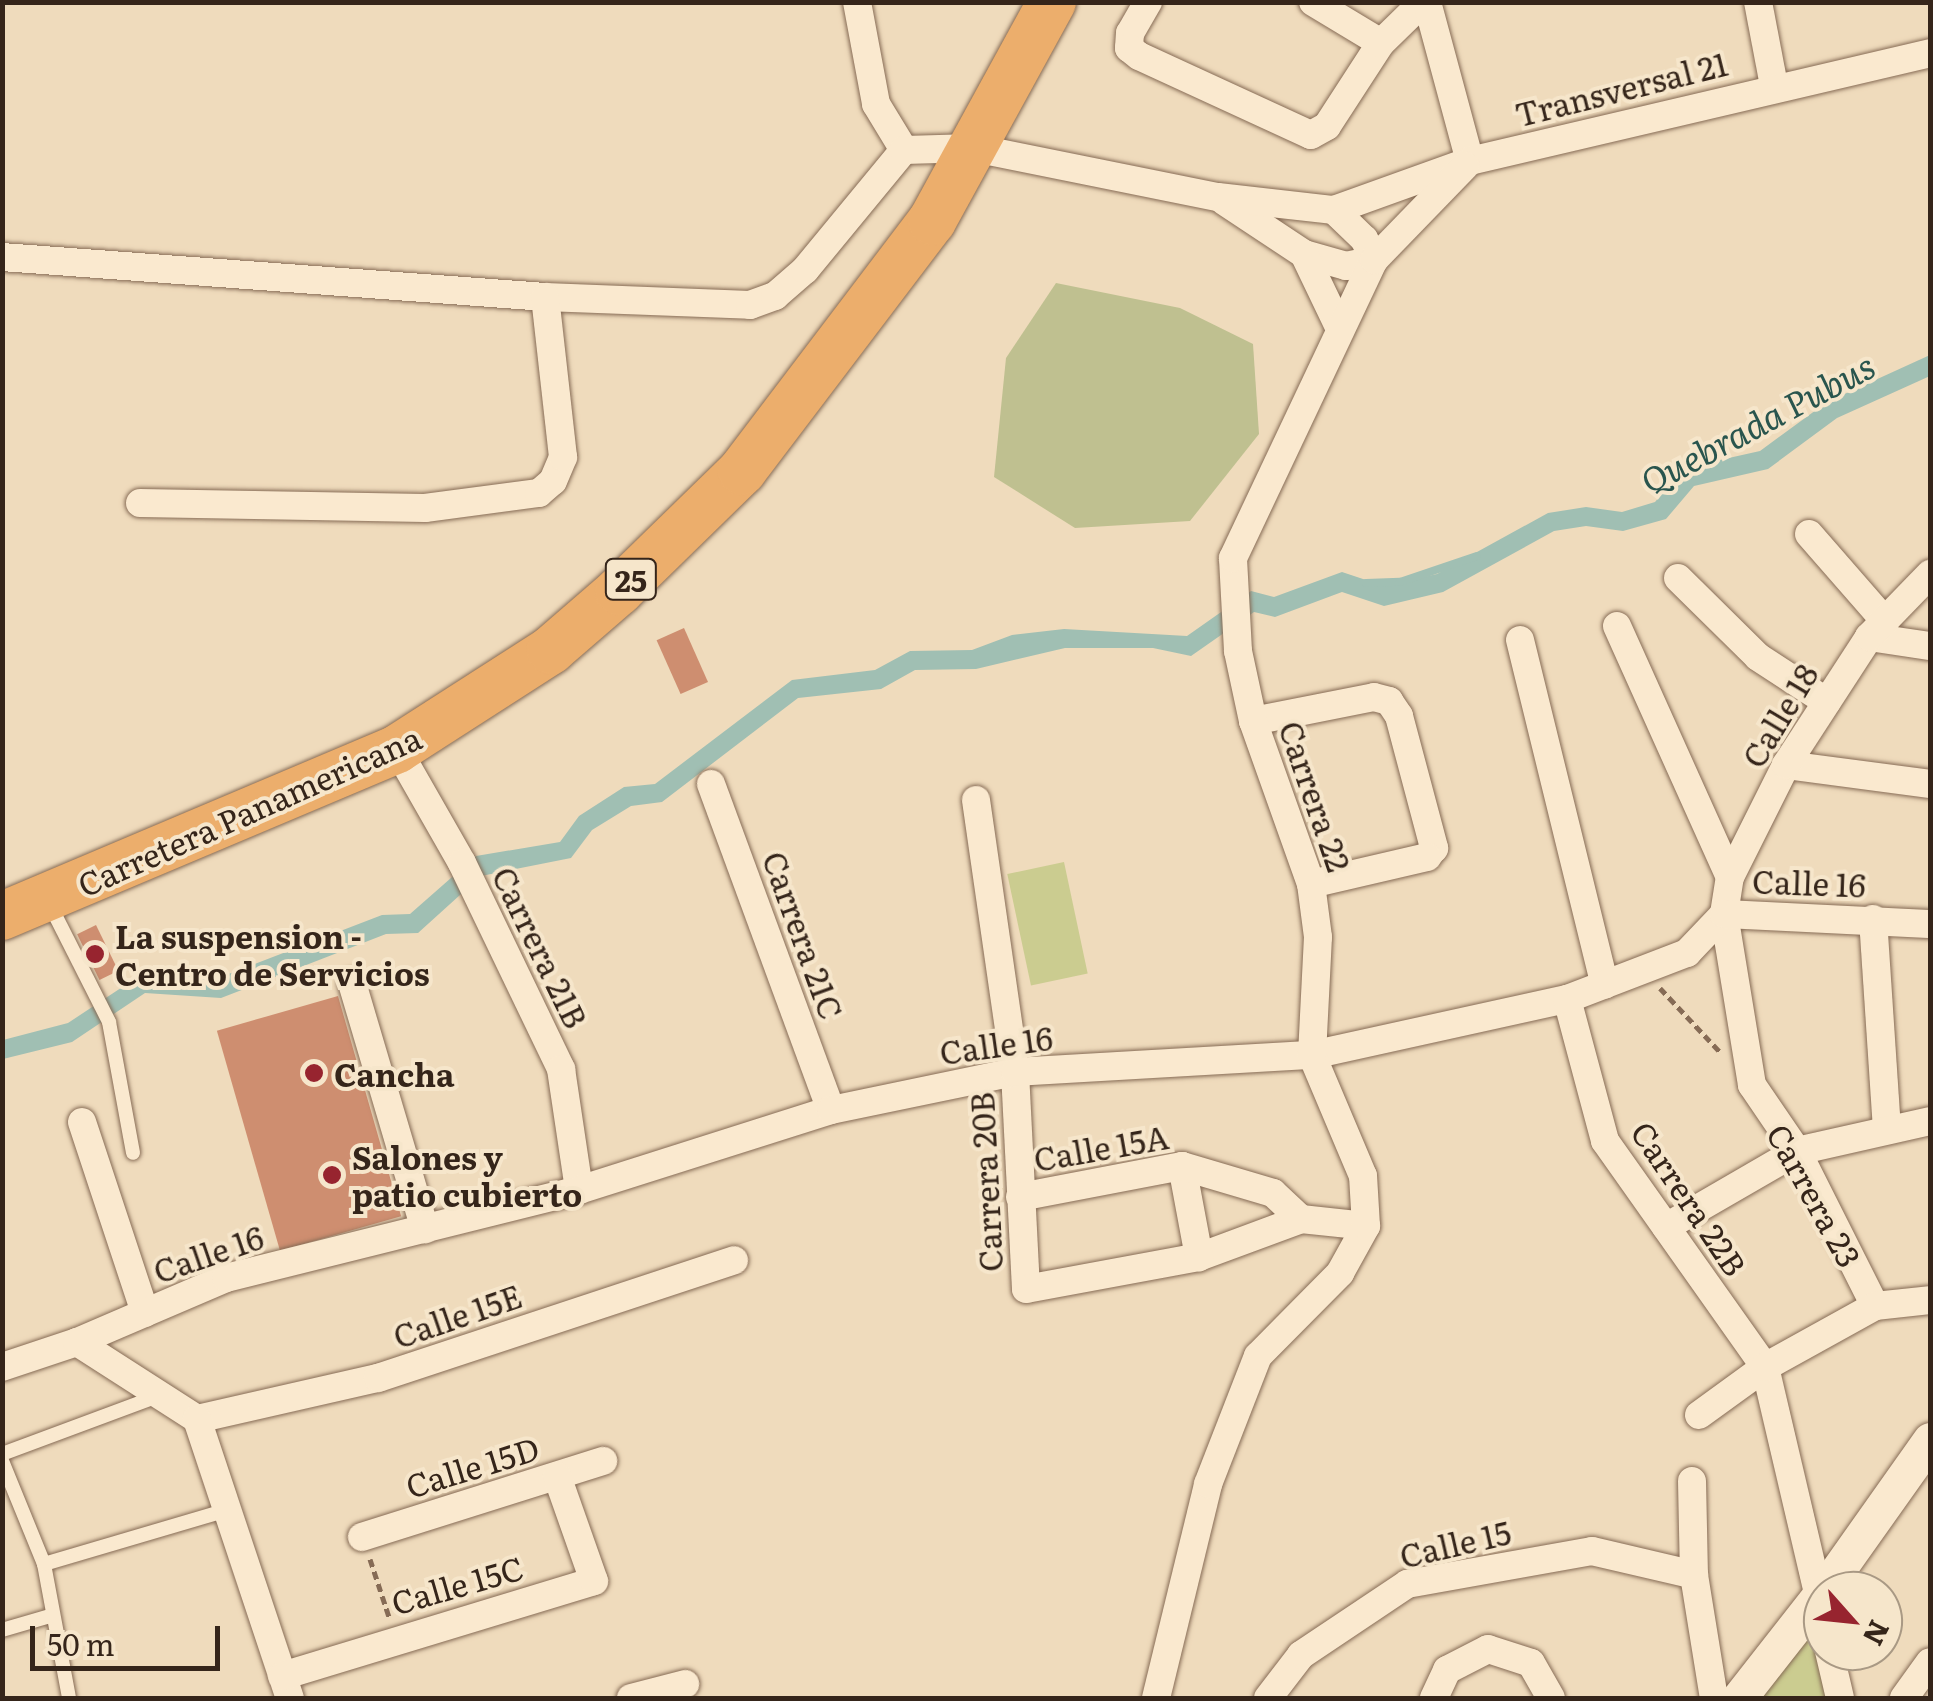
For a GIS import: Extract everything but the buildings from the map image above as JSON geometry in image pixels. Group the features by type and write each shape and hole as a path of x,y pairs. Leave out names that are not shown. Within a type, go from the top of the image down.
{"highway":[{"name":"Carretera Panamericana","path":"2,916 396,749 551,650 742,472 932,222 1052,2"}],"street":[{"path":"2,258 545,297 750,304 775,296 805,270 904,150 876,104 857,2"},
{"path":"1148,2 1130,33 1129,48 1139,56 1290,128 1320,134 1381,42 1425,2 1470,161"},
{"path":"1312,2 1381,42"},
{"path":"1758,2 1774,86"},
{"name":"Transversal 21","path":"904,150 974,148 1218,198 1334,210 1470,161 1774,86 1930,53"},
{"name":"Carrera 22","path":"1366,1226 1363,1176 1312,1055 1318,937 1312,884 1253,720 1238,651 1233,558 1338,325 1374,260 1470,161"},
{"name":"Transversal 21","path":"1218,198 1304,254 1346,266 1374,260"},
{"path":"1334,210 1364,239 1374,260"},
{"path":"1304,254 1338,325"},
{"path":"140,503 424,508 539,493 554,481 563,457 545,297"},
{"path":"1809,534 1877,629 1930,646"},
{"name":"Calle 18","path":"1724,914 1730,877 1786,765 1877,629 1930,574"},
{"path":"1678,578 1758,657 1827,702"},
{"path":"1617,626 1730,877"},
{"path":"1520,640 1605,985"},
{"path":"1253,720 1374,697 1390,701 1398,716 1434,848 1427,858 1312,884"},
{"name":"Carrera 21B","path":"396,749 462,863 561,1070 579,1190"},
{"path":"1786,765 1930,784"},
{"name":"Carrera 21C","path":"710,784 831,1110"},
{"name":"Carrera 20B","path":"976,800 1014,1072 1026,1290 1198,1257"},
{"name":"Calle 16","path":"2,1366 77,1342 226,1278 579,1190 831,1110 1014,1072 1312,1055 1567,999 1687,953 1724,914 1874,918 1930,924"},
{"name":"Carrera 23","path":"1724,914 1752,1085 1797,1151 1875,1306"},
{"path":"1874,918 1887,1128"},
{"path":"352,983 424,1229"},
{"name":"Carrera 22B","path":"1567,999 1605,1141 1766,1367"},
{"path":"1666,1227 1797,1151 1930,1121"},
{"path":"82,1122 145,1313"},
{"path":"1156,1698 1208,1484 1258,1356 1340,1273 1366,1226 1301,1219 1198,1257 1182,1166"},
{"name":"Calle 15A","path":"1020,1197 1182,1166 1272,1193 1301,1219"},
{"name":"Calle 15E","path":"197,1419 378,1378 734,1260"},
{"path":"1699,1415 1766,1367 1875,1306 1930,1300"},
{"path":"77,1342 197,1419 286,1687"},
{"path":"1766,1367 1815,1571"},
{"path":"1840,1571 1930,1440"},
{"name":"Calle 15D","path":"362,1537 604,1462"},
{"name":"Calle 15C","path":"286,1687 396,1637 594,1581 557,1476"},
{"path":"1692,1481 1694,1575 1714,1698"},
{"name":"Calle 15","path":"1268,1698 1301,1655 1407,1584 1592,1551 1694,1575"},
{"path":"1739,1698 1803,1621"},
{"path":"1434,1698 1458,1660 1488,1649 1531,1662 1551,1698"},
{"path":"1904,1698 1930,1662"},
{"path":"1834,1671 1840,1698"},
{"path":"631,1698 685,1684"}],"lane":[{"path":"46,898 107,1018 133,1153"},
{"path":"69,1698 50,1616 44,1564 2,1457 162,1395"},
{"path":"44,1564 228,1510"},
{"path":"2,1630 50,1616"}],"path":[{"name":"Carrera 23","path":"1644,972 1752,1085"},
{"path":"362,1537 396,1637"}],"green space":[{"path":"1056,283 1180,308 1253,344 1259,434 1190,521 1075,528 994,477 1006,358"},
{"path":"1064,862 1088,974 1031,986 1007,874"},
{"path":"1803,1642 1803,1671 1828,1671 1832,1698 1751,1698"}],"shaded area":[{"path":"1930,355 1930,376 1837,418 1768,469 1694,486 1666,519 1623,531 1586,526 1554,531 1443,592 1384,606 1342,592 1275,617 1254,612 1191,656 1153,648 1065,648 976,669 915,670 881,689 798,698 662,802 631,806 592,830 571,858 481,876 418,933 386,934 221,998 145,993 72,1042 3,1059 3,1040 68,1023 142,974 218,978 382,915 410,914 476,856 560,842 579,816 624,787 655,784 792,680 875,670 910,651 972,650 1012,635 1064,629 1187,636 1251,591 1274,597 1342,572 1384,586 1437,574 1548,513 1586,507 1622,512 1655,502 1684,468 1760,451 1827,402"}],"waterway":[{"name":"Quebrada Pubus","path":"1366,583 1400,582 1477,556"}],"place":[{"name":"La suspension - Centro de Servicios","path":"95,954"},
{"name":"Cancha","path":"314,1073"},
{"name":"Salones y patio cubierto","path":"332,1175"}]}
